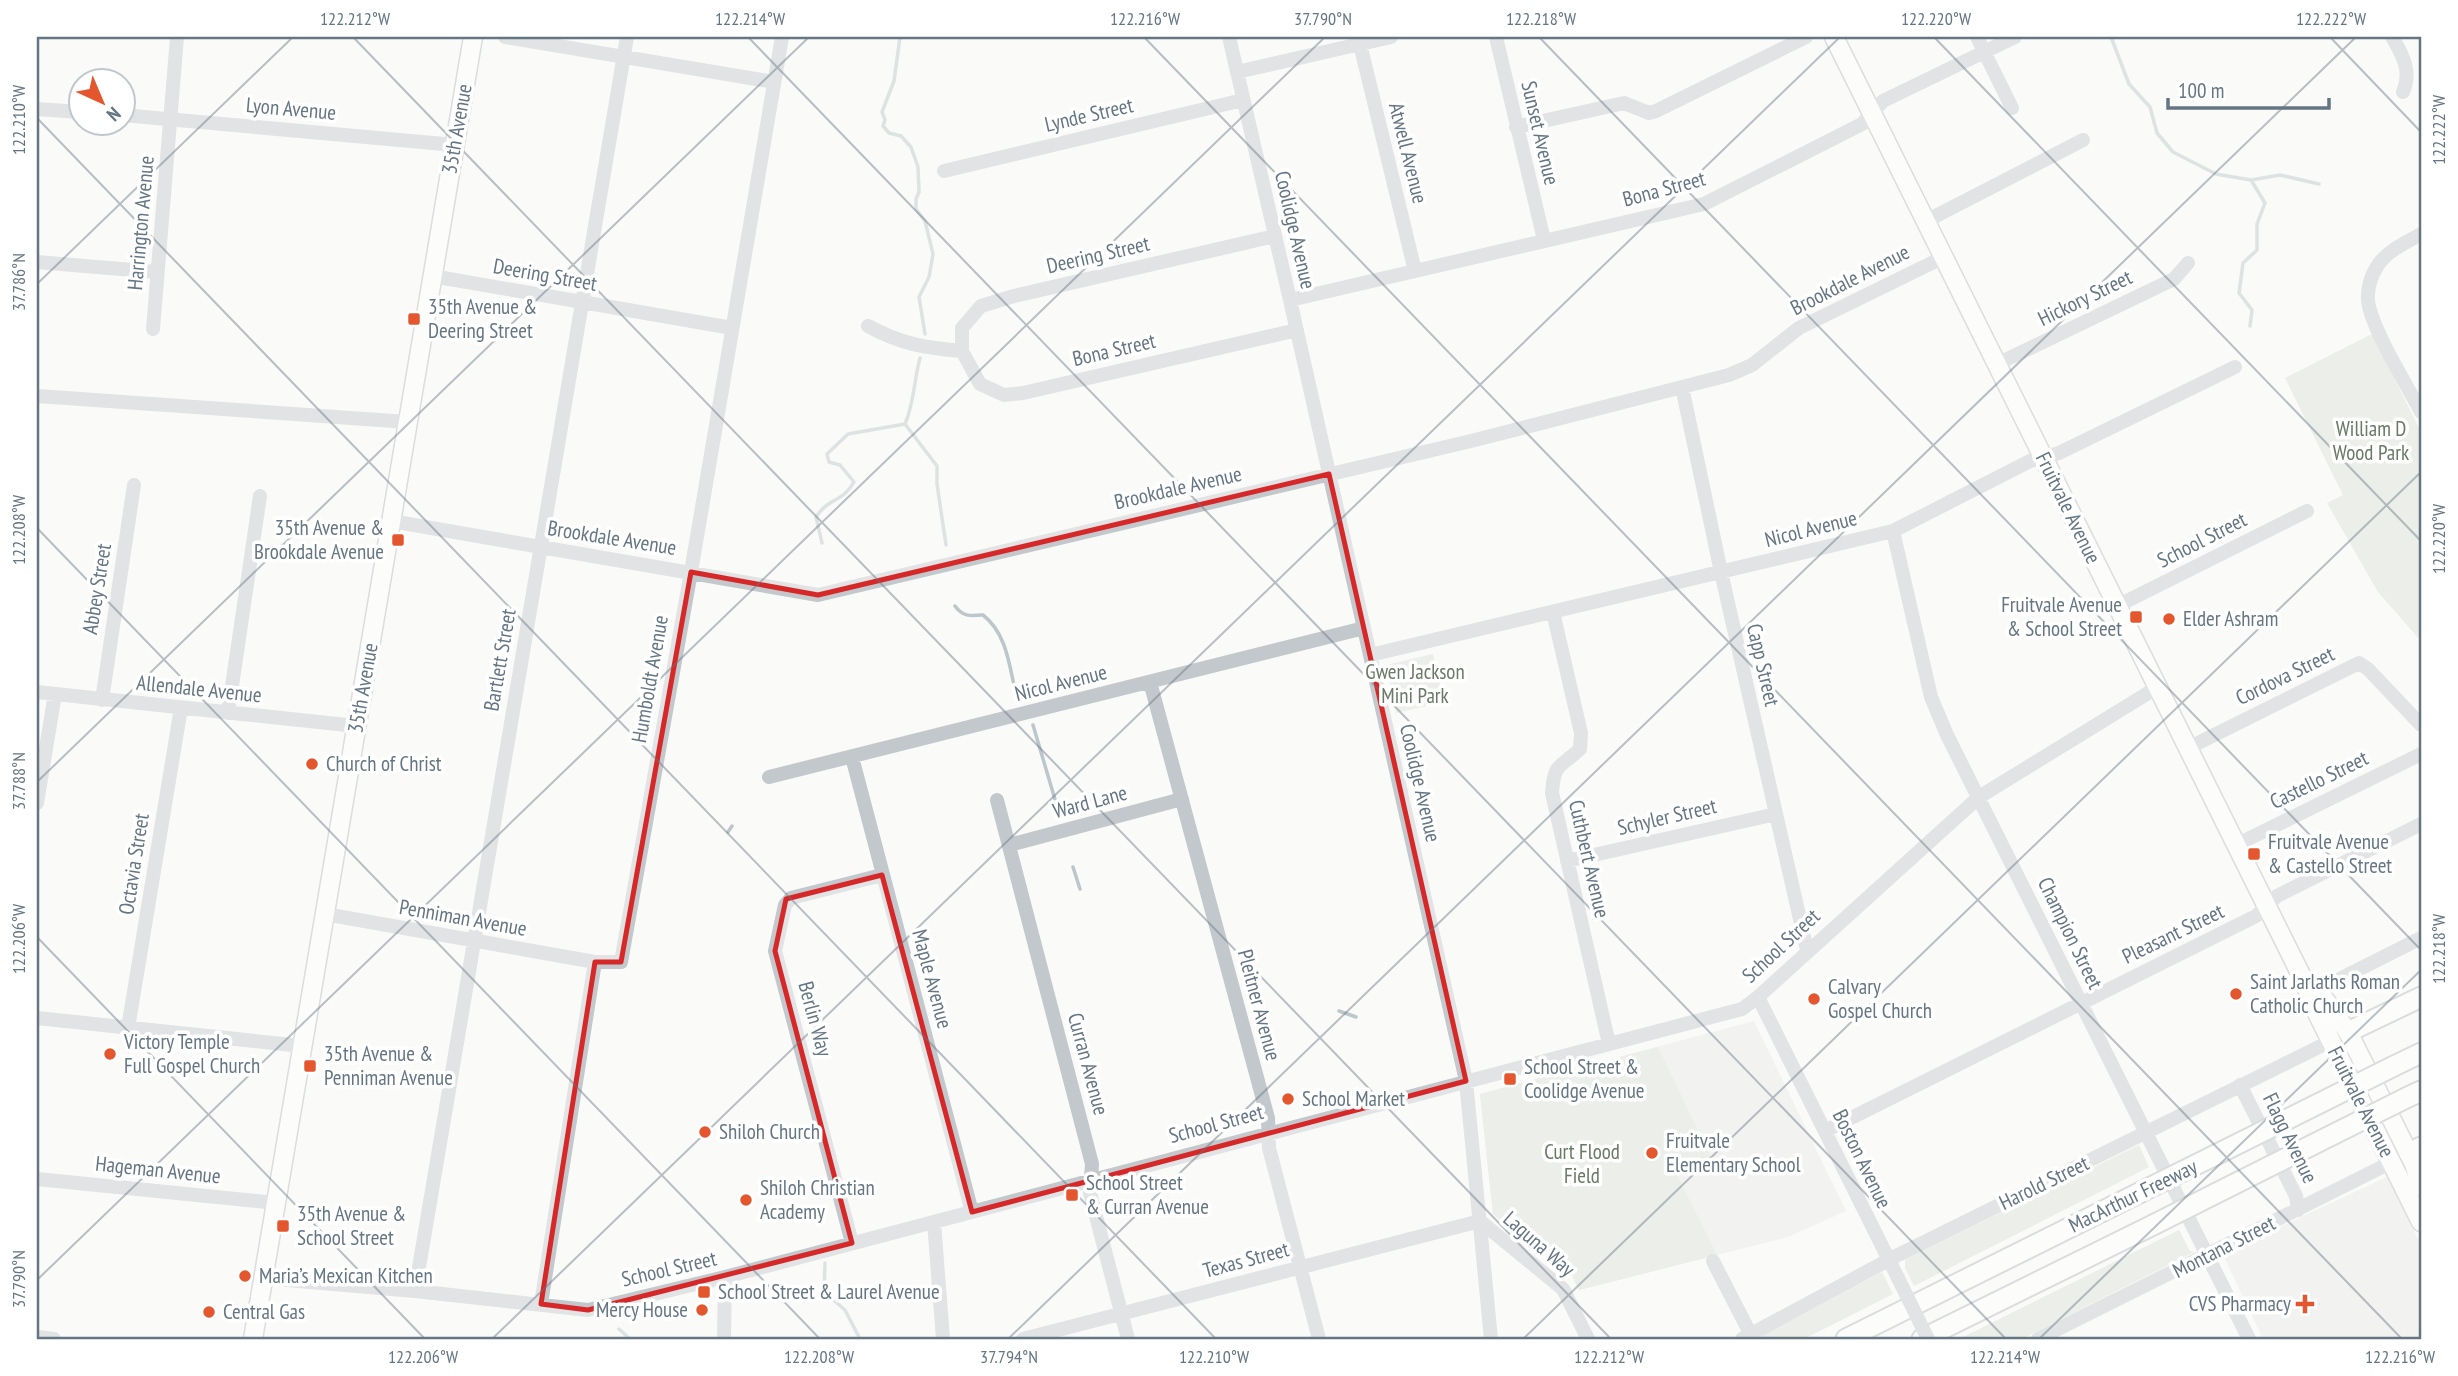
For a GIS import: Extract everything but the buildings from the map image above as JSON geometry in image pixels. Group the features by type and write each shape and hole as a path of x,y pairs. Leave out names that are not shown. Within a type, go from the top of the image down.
{"highway":[{"path":"2339,1037 2421,997"},
{"name":"MacArthur Freeway","path":"1846,1339 2421,1053"},
{"name":"MacArthur Freeway","path":"1922,1339 2415,1094"}],"main road":[{"name":"35th Avenue","path":"253,1339 473,37"},
{"name":"Fruitvale Avenue","path":"1834,37 2267,906 2407,1154 2421,1189"},
{"name":"Fruitvale Avenue","path":"2407,1154 2401,1183 2421,1222"},
{"path":"2401,1183 2421,1189"}],"street":[{"name":"Harrington Avenue","path":"153,329 177,37"},
{"path":"505,37 775,82"},
{"name":"Bartlett Street","path":"415,1291 627,37"},
{"name":"Humboldt Avenue","path":"595,962 621,962 782,37"},
{"name":"Coolidge Avenue","path":"1228,37 1297,330 1466,1082 1491,1339"},
{"path":"1237,72 1391,37"},
{"name":"Sunset Avenue","path":"1496,37 1544,240"},
{"path":"1516,127 1624,103 1649,113 1656,111 1807,37"},
{"path":"1977,37 2012,108"},
{"name":"Bona Street","path":"1290,300 1704,204 1862,124 1883,101 2015,37"},
{"path":"2392,37 2403,56 2408,80 2403,92"},
{"name":"Atwell Avenue","path":"1360,44 1415,271"},
{"name":"Lynde Street","path":"944,171 1243,100"},
{"path":"37,109 66,111"},
{"name":"Lyon Avenue","path":"136,116 455,145"},
{"name":"Brookdale Avenue","path":"1926,221 2083,140"},
{"path":"2421,234 2391,251 2378,264 2370,281 2368,299 2372,319 2421,412"},
{"name":"Deering Street","path":"962,351 962,328 981,306 1275,236"},
{"name":"Brookdale Avenue","path":"391,522 818,595 1329,474 1729,375 1752,365 1798,328 1944,257"},
{"path":"37,262 158,272"},
{"name":"Hickory Street","path":"1997,364 2174,279 2188,263"},
{"name":"Deering Street","path":"432,276 733,328"},
{"path":"868,326 889,338 920,347 962,351"},
{"name":"Bona Street","path":"962,351 980,384 1004,395 1023,393 1297,330"},
{"name":"Nicol Avenue","path":"1370,655 1893,531 2030,461 2059,453 2235,367"},
{"name":"Capp Street","path":"1682,387 1721,572 1808,950"},
{"path":"37,396 408,422"},
{"name":"Abbey Street","path":"102,700 134,485"},
{"path":"228,713 260,496"},
{"name":"School Street","path":"2117,606 2306,511"},
{"name":"Champion Street","path":"1893,531 1931,697 2249,1339"},
{"name":"Cuthbert Avenue","path":"1553,612 1581,733 1580,749 1561,763 1553,773 1552,793 1609,1044"},
{"name":"Nicol Avenue","path":"769,777 1364,628"},
{"name":"Cordova Street","path":"2188,748 2359,663 2368,669 2421,725"},
{"name":"Pleitner Avenue","path":"1150,682 1268,1118 1269,1147 1319,1339"},
{"name":"School Street","path":"263,1278 588,1310 725,1277 1742,1009 1979,797 2158,687"},
{"name":"Allendale Avenue","path":"37,692 356,726"},
{"path":"37,803 55,694"},
{"name":"Octavia Street","path":"128,1028 181,708"},
{"name":"Castello Street","path":"2236,845 2421,754"},
{"name":"Maple Avenue","path":"852,757 972,1212"},
{"name":"Ward Lane","path":"1009,845 1182,799"},
{"name":"Curran Avenue","path":"997,800 1093,1164 1090,1193 1128,1339"},
{"name":"Schyler Street","path":"1567,861 1776,814"},
{"name":"Pleasant Street","path":"1825,1131 2256,916 2277,896 2421,824"},
{"name":"Berlin Way","path":"852,1243 775,951 785,905 791,898 882,875"},
{"name":"Penniman Avenue","path":"325,914 595,962"},
{"path":"2310,985 2421,938"},
{"path":"541,1304 595,962"},
{"name":"Boston Avenue","path":"1758,997 1928,1339"},
{"path":"37,1018 302,1046"},
{"name":"Harold Street","path":"1746,1337 1889,1260 2339,1037"},
{"name":"Flagg Avenue","path":"2240,1085 2296,1196 2298,1210"},
{"name":"Montana Street","path":"2038,1339 2407,1154"},
{"name":"Hageman Avenue","path":"37,1179 276,1203"},
{"name":"Texas Street","path":"1023,1339 1480,1221"},
{"name":"Laguna Way","path":"1480,1221 1563,1289 1588,1339"},
{"path":"934,1222 943,1339"},
{"path":"1713,1261 1746,1337"},
{"path":"724,1339 725,1277"},
{"path":"37,1337 54,1339"}],"highlighted area":[{"path":"1329,474 1466,1081 972,1212 882,875 786,899 775,951 852,1243 588,1310 541,1304 595,962 621,962 691,572 818,595"}],"shaded area":[{"name":"Curt Flood Field","path":"1754,1021 1846,1211 1788,1237 1579,1290 1571,1274 1493,1214 1480,1094"},
{"path":"2387,1177 2421,1245 2421,1339 2263,1339 2223,1255"}],"green space":[{"name":"William D Wood Park","path":"2372,334 2421,432 2421,641 2378,592 2327,503 2343,495 2285,378"},
{"name":"Gwen Jackson Mini Park","path":"1433,654 1444,702 1396,713 1386,665"},
{"name":"Curt Flood Field","path":"1658,1047 1711,1158 1676,1173 1717,1255 1579,1290 1571,1274 1493,1214 1480,1094"},
{"path":"2139,1145 2149,1167 1914,1286 1905,1268 1905,1259"},
{"path":"2179,1230 2190,1251 2194,1252 2022,1339 1959,1339"},
{"path":"1882,1272 1893,1294 1804,1339 1756,1339"}],"waterway":[{"path":"900,37 894,81 882,112 885,120 883,126 889,133 901,136 911,147 918,167 919,192 916,209 925,221 933,254 929,277 919,297 925,334"},
{"path":"2111,37 2129,84 2150,107 2157,133 2173,152 2216,174 2251,180 2265,203 2257,224 2257,250 2243,263 2239,293 2252,310 2250,326"},
{"path":"2251,180 2280,175 2319,184"},
{"path":"905,424 920,358"},
{"path":"905,424 937,466 946,545"},
{"path":"822,543 816,517 854,482 840,465 829,462 827,454 848,434 905,424"},
{"path":"955,606 967,615 983,615 991,622 1002,640 1015,690"},
{"path":"1033,725 1059,813"},
{"path":"728,832 732,826"},
{"path":"1073,867 1080,889"},
{"path":"1339,1011 1356,1017"},
{"path":"825,1263 824,1292 845,1310 860,1339"},
{"path":"619,1329 630,1339"}],"place":[{"name":"35th Avenue & Deering Street","path":"414,319"},
{"name":"35th Avenue & Brookdale Avenue","path":"398,540"},
{"name":"Fruitvale Avenue & School Street","path":"2136,617"},
{"name":"Elder Ashram","path":"2169,619"},
{"name":"Church of Christ","path":"312,764"},
{"name":"Fruitvale Avenue & Castello Street","path":"2254,854"},
{"name":"Saint Jarlaths Roman Catholic Church","path":"2236,994"},
{"name":"Calvary Gospel Church","path":"1814,999"},
{"name":"Victory Temple Full Gospel Church","path":"110,1054"},
{"name":"35th Avenue & Penniman Avenue","path":"310,1066"},
{"name":"School Street & Coolidge Avenue","path":"1510,1079"},
{"name":"School Market","path":"1288,1099"},
{"name":"Shiloh Church","path":"705,1132"},
{"name":"Fruitvale Elementary School","path":"1652,1153"},
{"name":"School Street & Curran Avenue","path":"1072,1195"},
{"name":"Shiloh Christian Academy","path":"746,1200"},
{"name":"35th Avenue & School Street","path":"283,1226"},
{"name":"Maria’s Mexican Kitchen","path":"245,1276"},
{"name":"School Street & Laurel Avenue","path":"704,1292"},
{"name":"CVS Pharmacy","path":"2305,1304"},
{"name":"Mercy House","path":"702,1310"},
{"name":"Central Gas","path":"209,1312"}]}
